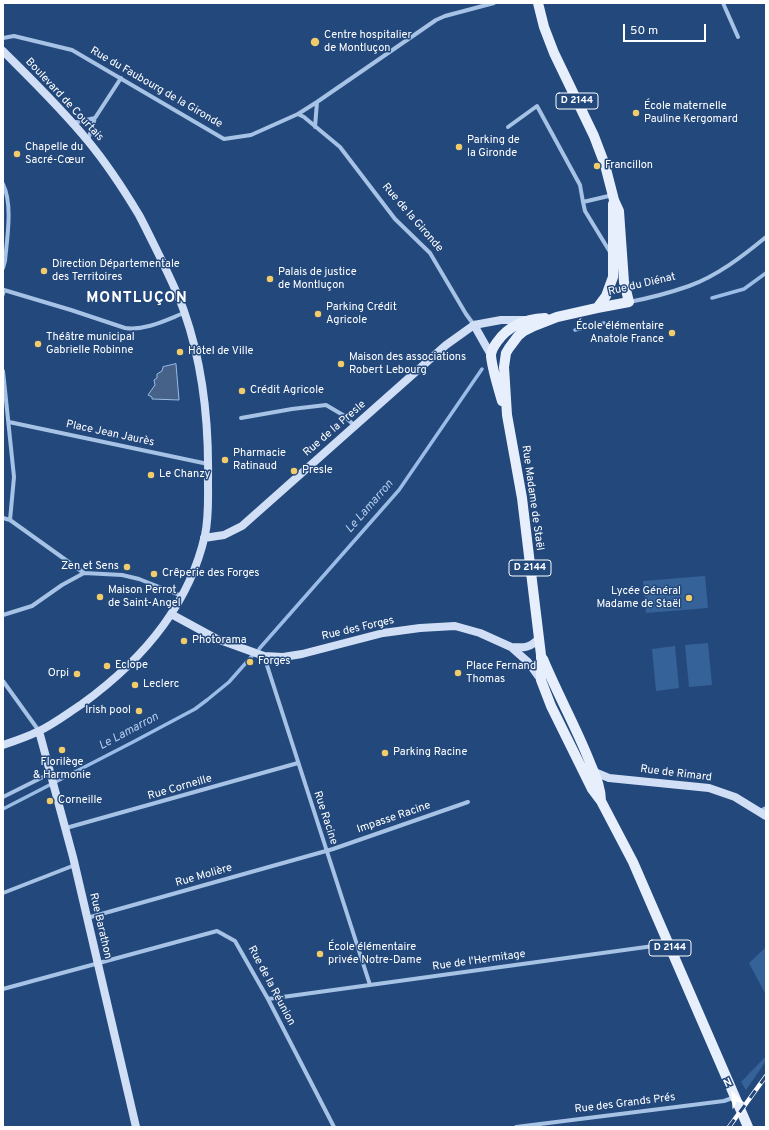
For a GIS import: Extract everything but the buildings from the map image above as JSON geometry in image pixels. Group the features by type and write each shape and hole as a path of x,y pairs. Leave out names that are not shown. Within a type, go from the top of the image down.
{"main road":[{"name":"D 2144","path":"538,3 544,27 554,53 597,143 605,165 619,212 624,282 629,302"},
{"name":"Boulevard de Courtais","path":"3,51 88,140 139,215 178,294 193,339 200,369 206,420 208,464 208,505 204,538 183,596 171,614 150,641 125,669 97,693 60,719 39,731 3,745"},
{"name":"D 2144","path":"597,308 606,296 612,277 614,197"},
{"name":"Rue du Diénat","path":"518,336 534,326 557,318 629,302"},
{"name":"Rue du Diénat","path":"490,355 494,346 506,332 516,325 530,320 557,318"},
{"path":"474,325 501,320 530,320"},
{"name":"Rue de la Gironde","path":"474,325 490,355"},
{"name":"Rue de la Presle","path":"204,538 224,535 242,526 446,346 474,325"},
{"name":"Rue Madame de Staël","path":"518,336 508,348 504,362 507,415 522,498 541,655 541,680"},
{"name":"Rue Madame de Staël","path":"490,355 507,415"},
{"name":"Rue des Forges","path":"171,614 217,639 264,656 283,657 302,654 383,633 420,628 455,626 480,633 511,647 528,662 541,680"},
{"path":"511,647 528,647 534,644 539,638"},
{"name":"D 2144","path":"541,655 594,772 601,790 601,801"},
{"name":"D 2144","path":"541,680 551,706 592,790 601,801 634,862 736,1096 748,1127"},
{"name":"Rue Barathon","path":"39,731 66,828 136,1127"},
{"name":"Rue de Rimard","path":"579,764 609,778 709,788 735,797 764,812"}],"street":[{"name":"Rue du Faubourg de la Gironde","path":"3,38 14,36 72,50 224,139 251,135 298,114 436,20 445,16 494,3"},
{"path":"723,3 738,37"},
{"path":"88,140 95,118 121,78"},
{"path":"315,127 317,102"},
{"path":"508,127 537,106 580,185 585,211 613,255"},
{"name":"Rue de la Gironde","path":"298,114 304,117 340,147 395,219 430,253 474,325"},
{"path":"73,123 95,118"},
{"path":"3,184 8,199 5,261 3,268"},
{"path":"583,202 614,197"},
{"name":"Rue du Diénat","path":"629,302 658,296 690,286 732,262 766,237"},
{"path":"3,290 134,330 144,328 185,312"},
{"path":"3,371 14,477 10,520"},
{"path":"241,418 326,405 343,415 355,426"},
{"name":"Place Jean Jaurès","path":"9,422 208,464"},
{"path":"3,518 10,520 84,573"},
{"path":"3,615 32,606 62,585 84,573 122,575 138,579 183,596"},
{"name":"Rue Racine","path":"264,656 370,985"},
{"path":"3,681 39,731"},
{"name":"Rue Corneille","path":"66,828 298,764"},
{"path":"3,797 51,773"},
{"name":"Impasse Racine","path":"326,851 468,802"},
{"name":"Rue Molière","path":"87,918 326,851"},
{"path":"3,893 75,865"},
{"name":"Rue de la Réunion","path":"3,989 217,930 236,941 268,999 334,1127"},
{"name":"Rue de l'Hermitage","path":"268,999 669,944"},
{"name":"Rue des Grands Prés","path":"516,1127 724,1101 736,1096"}],"shaded area":[{"path":"176,364 179,400 152,399 152,397 148,395 155,385 154,380 157,378 157,374 162,371 163,367"},
{"path":"705,576 708,608 646,613 643,581"},
{"path":"708,643 712,685 689,687 685,645"},
{"path":"675,646 679,688 656,691 652,649"},
{"path":"766,947 766,995 749,963"},
{"path":"766,1056 766,1061 746,1090 741,1082"}],"waterway":[{"name":"Le Lamarron","path":"712,298 744,289 766,273"},
{"name":"Le Lamarron","path":"575,330 604,323"},
{"name":"Le Lamarron","path":"259,649 399,490 482,369"},
{"name":"Le Lamarron","path":"3,809 195,709 229,682 252,656"}],"railway":[{"path":"729,1127 766,1076"}],"place":[{"name":"Centre hospitalier de Montluçon","path":"315,42"},
{"name":"École maternelle Pauline Kergomard","path":"636,113"},
{"name":"Parking de la Gironde","path":"459,147"},
{"name":"Chapelle du Sacré-Cœur","path":"17,154"},
{"name":"Francillon","path":"597,166"},
{"name":"Direction Départementale des Territoires","path":"44,271"},
{"name":"Palais de justice de Montluçon","path":"270,279"},
{"name":"Parking Crédit Agricole","path":"318,314"},
{"name":"École élémentaire Anatole France","path":"672,333"},
{"name":"Théâtre municipal Gabrielle Robinne","path":"38,344"},
{"name":"Hôtel de Ville","path":"180,352"},
{"name":"Maison des associations Robert Lebourg","path":"341,364"},
{"name":"Crédit Agricole","path":"242,391"},
{"name":"Pharmacie Ratinaud","path":"225,460"},
{"name":"Presle","path":"294,471"},
{"name":"Le Chanzy","path":"151,475"},
{"name":"Zen et Sens","path":"127,567"},
{"name":"Crêperie des Forges","path":"154,574"},
{"name":"Maison Perrot de Saint-Angel","path":"100,597"},
{"name":"Lycée Général Madame de Staël","path":"689,598"},
{"name":"Photorama","path":"184,641"},
{"name":"Forges","path":"250,662"},
{"name":"Eclope","path":"107,666"},
{"name":"Place Fernand Thomas","path":"458,673"},
{"name":"Orpi","path":"77,674"},
{"name":"Leclerc","path":"135,685"},
{"name":"Irish pool","path":"139,711"},
{"name":"Florilège & Harmonie","path":"62,750"},
{"name":"Parking Racine","path":"385,753"},
{"name":"Corneille","path":"50,801"},
{"name":"École élémentaire privée Notre-Dame","path":"320,954"}],"district":[{"name":"MONTLUÇON","path":"137,299"}]}
